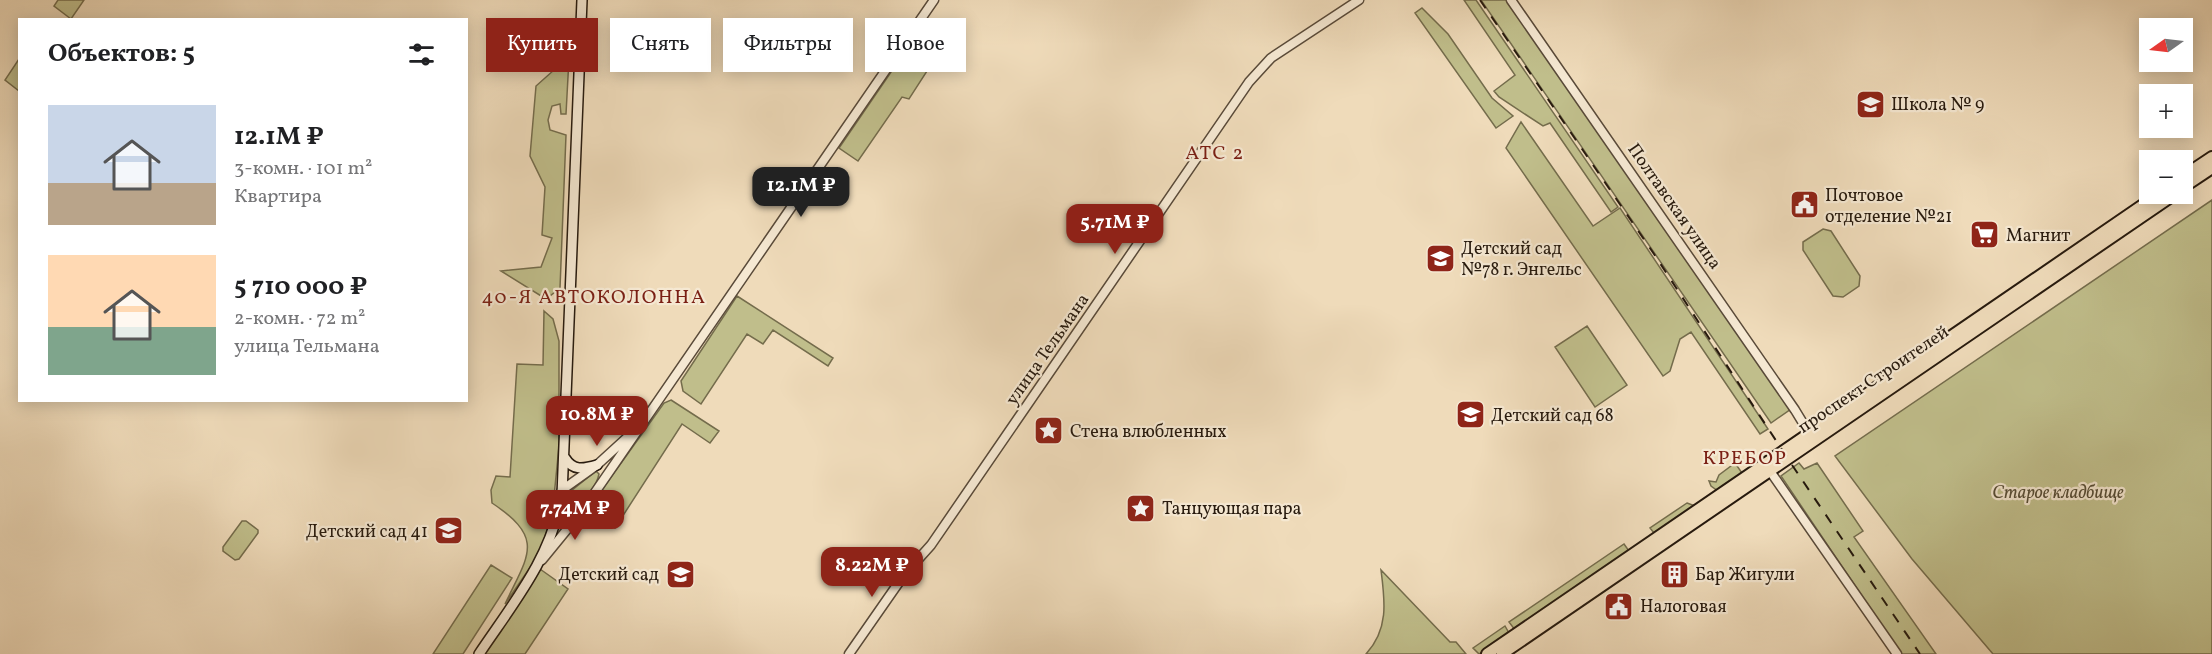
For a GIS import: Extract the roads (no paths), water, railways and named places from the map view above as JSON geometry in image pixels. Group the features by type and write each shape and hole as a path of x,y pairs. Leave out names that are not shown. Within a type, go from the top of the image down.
{"main road":[{"path":"479,654 542,561 551,539 562,492 582,0"},
{"path":"2193,176 2212,157"},
{"path":"2193,174 2212,168"},
{"name":"проспект Строителей","path":"1502,654 1767,467 1809,433 2144,204"},
{"name":"проспект Строителей","path":"1487,654 2160,204"},
{"path":"565,458 569,465 580,469 597,465"}],"street":[{"path":"542,561 587,504 934,0"},
{"name":"улица Тельмана","path":"849,654 904,575 931,545 1249,82 1271,58 1359,0"},
{"name":"Полтавская улица","path":"1512,0 1809,433"},
{"path":"587,504 574,508 565,503 562,492 597,465 645,420"},
{"path":"1767,467 1897,654"}],"railway":[{"path":"1480,0 1654,254 1790,462 1920,654"}],"place":[{"name":"Школа № 9","path":"1870,104"},
{"name":"Почтовое отделение №21","path":"1804,205"},
{"name":"Магнит","path":"1985,235"},
{"name":"Детский сад №78 г. Энгельс","path":"1440,258"},
{"name":"Детский сад 68","path":"1470,415"},
{"name":"Стена влюбленных","path":"1049,431"},
{"name":"Танцующая пара","path":"1141,508"},
{"name":"Детский сад 41","path":"449,531"},
{"name":"Детский сад","path":"680,574"},
{"name":"Бар Жигули","path":"1674,574"},
{"name":"Налоговая","path":"1619,606"}],"district":[{"name":"АТС 2","path":"1215,152"},
{"name":"40-Я АВТОКОЛОННА","path":"594,296"},
{"name":"КРЕБОР","path":"1745,457"}],"park label":[{"name":"Старое кладбище","path":"2058,492"}]}
